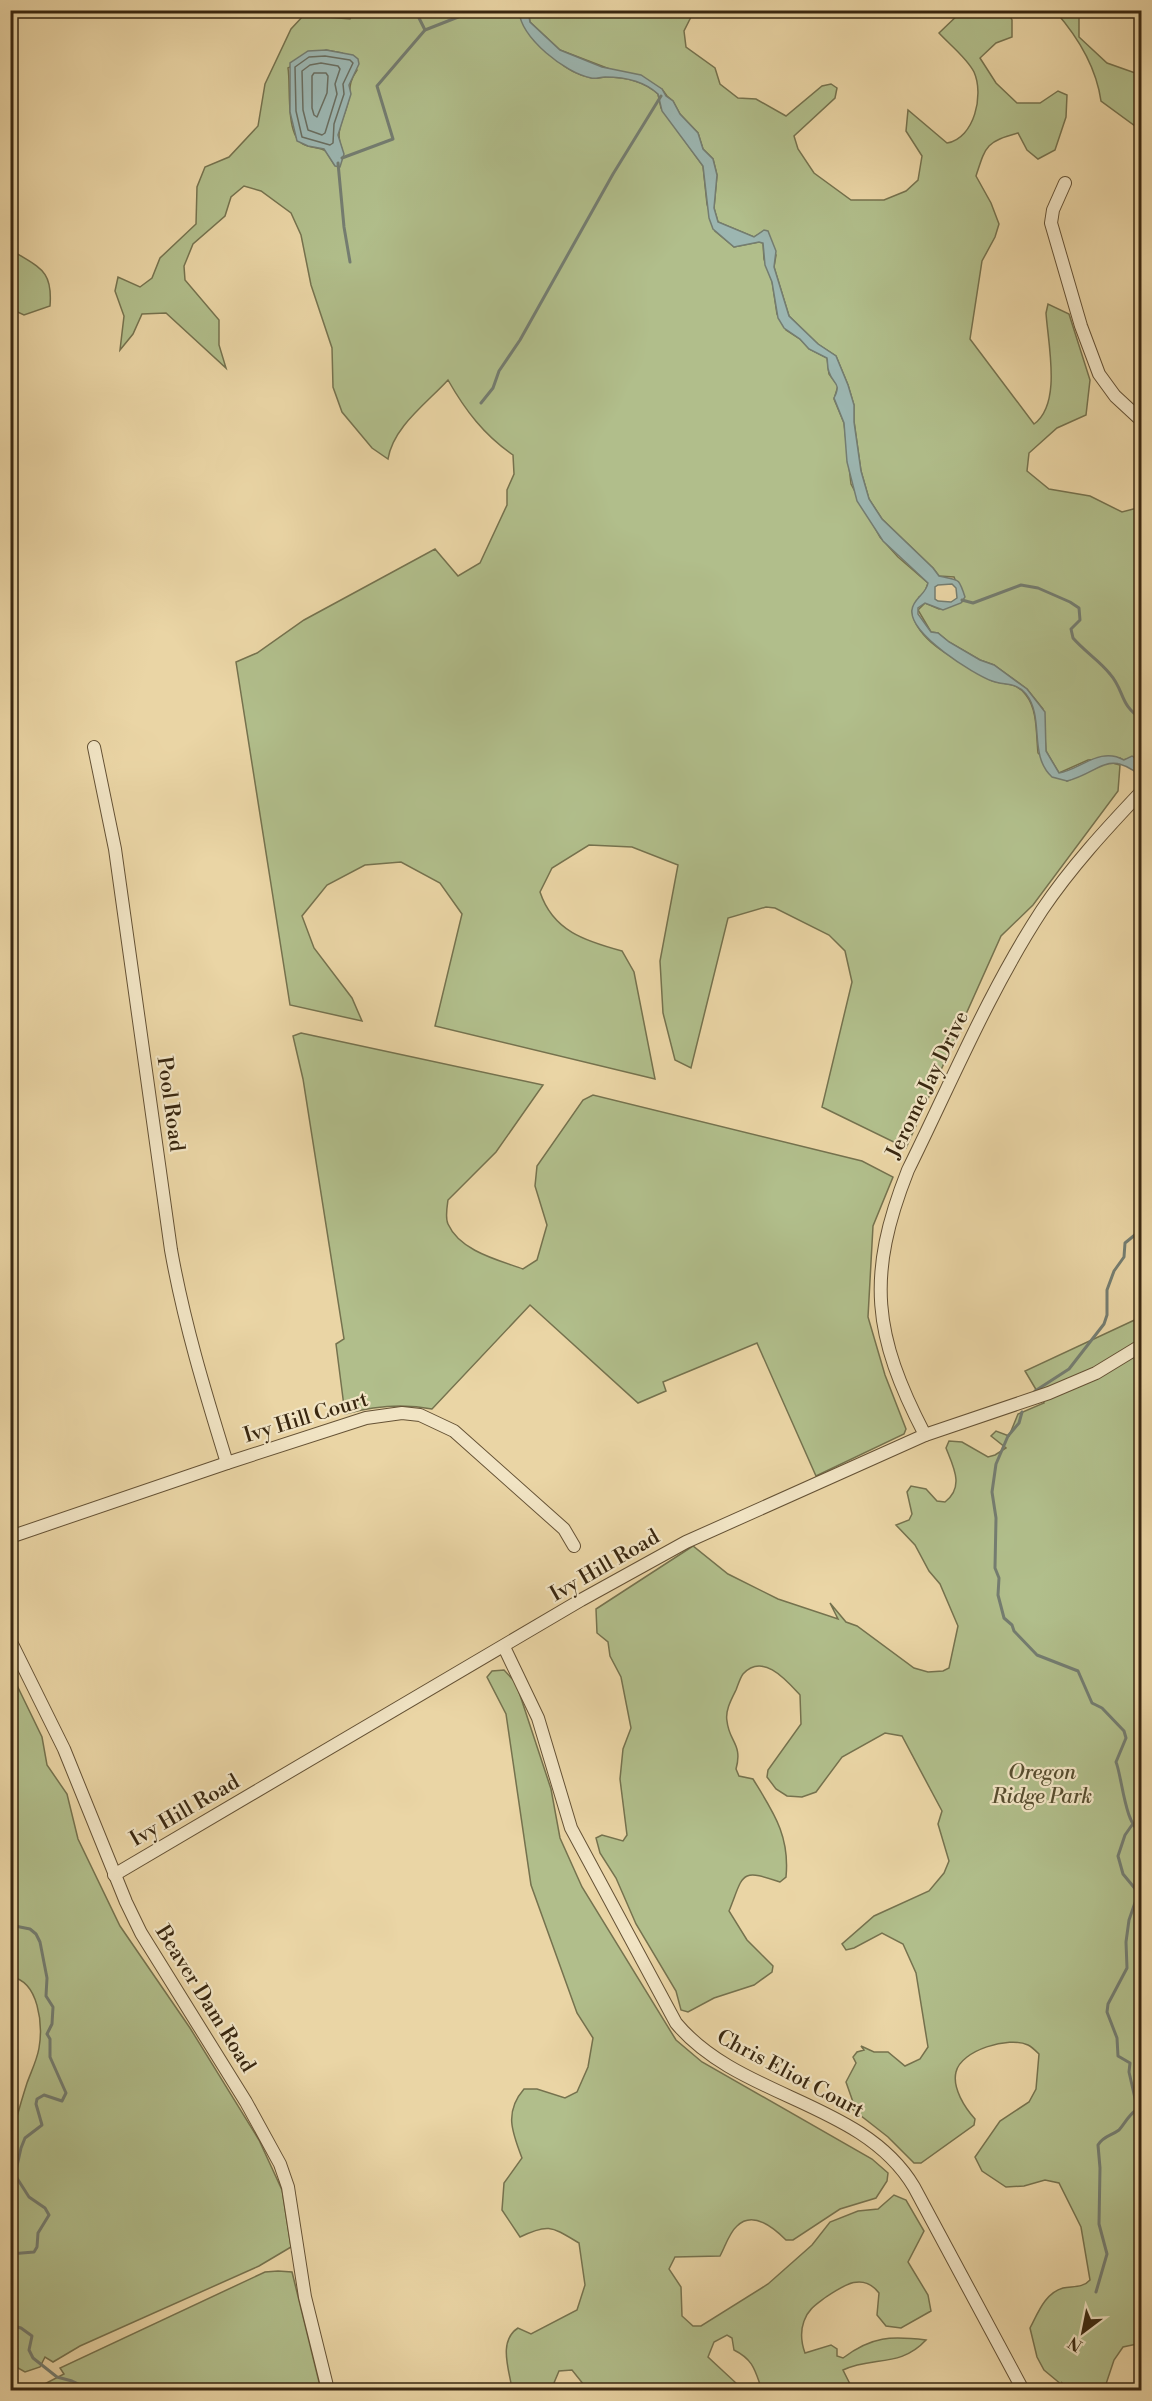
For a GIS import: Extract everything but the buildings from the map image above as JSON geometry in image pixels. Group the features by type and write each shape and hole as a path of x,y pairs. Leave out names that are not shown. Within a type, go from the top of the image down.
{"street":[{"path":"1065,183 1053,210 1051,223 1081,326 1100,374 1115,396 1142,422"},
{"name":"Pool Road","path":"94,747 115,849 180,1300 190,1344 227,1463"},
{"name":"Jerome Jay Drive","path":"925,1435 895,1371 882,1317 880,1288 882,1257 887,1228 896,1201 919,1148 1020,946 1043,909 1086,851 1142,791"},
{"name":"Ivy Hill Road","path":"114,1875 686,1542 925,1435 1049,1393 1096,1372 1142,1345"},
{"name":"Ivy Hill Court","path":"10,1537 366,1418 402,1413 420,1415 454,1431 564,1529 574,1546"},
{"name":"Beaver Dam Road","path":"10,1640 68,1758 114,1875 141,1933 246,2102 280,2164 288,2187 305,2297 328,2391"},
{"name":"Chris Eliot Court","path":"504,1647 538,1718 571,1828 676,2023 689,2039 728,2067 855,2131 894,2159 914,2187 1023,2391"}],"green space":[{"path":"355,10 519,11 519,16 542,45 569,69 592,78 627,79 646,86 658,94 661,108 703,166 707,204 715,231 734,247 763,243 764,259 772,281 777,314 786,330 800,339 809,349 827,358 829,374 838,386 834,399 844,423 851,484 880,537 898,557 928,583 924,594 919,597 912,611 920,631 936,646 985,678 1015,686 1026,695 1035,715 1038,753 1067,781 1109,762 1120,765 1118,791 1033,905 1001,936 906,1148 822,1107 852,982 845,951 829,935 775,908 766,907 728,918 691,1068 675,1060 663,1013 660,961 678,865 632,847 589,845 552,868 540,892 553,916 562,925 583,938 622,951 634,972 655,1079 435,1026 462,914 440,883 401,862 365,865 327,885 302,916 314,948 352,998 362,1021 290,1005 236,662 257,653 304,620 435,549 458,576 480,563 507,505 507,490 514,474 513,455 476,421 448,380 404,426 391,447 388,459 372,448 342,412 333,387 332,348 311,285 301,235 291,213 261,191 244,186 231,197 225,216 193,244 184,266 185,280 219,320 219,345 226,368 166,313 142,314 133,334 120,350 124,316 115,291 118,277 140,287 152,278 160,258 196,224 197,187 205,167 229,157 258,126 265,84 291,29 304,15 350,19","holes":["326,50 342,53 357,70 351,83 348,104 340,129 342,149 334,164 326,151 303,144 293,131 288,68"]},
{"path":"528,11 694,11 684,31 686,47 715,68 720,84 738,98 756,99 786,116 822,86 831,84 837,88 835,98 794,136 798,149 814,173 851,200 884,200 906,191 918,180 922,156 906,131 908,110 947,143 964,133 975,114 978,92 974,72 963,57 939,33 962,11 1007,11 1012,20 1012,37 996,43 980,58 996,83 1017,103 1040,103 1058,91 1067,95 1066,117 1055,150 1038,159 1027,150 1018,133 993,142 982,157 976,176 991,203 999,224 982,261 970,339 1034,424 1043,415 1051,388 1046,313 1048,304 1069,314 1090,380 1086,415 1057,428 1029,453 1027,471 1049,489 1090,496 1122,512 1141,507 1141,762 1135,757 1123,760 1120,758 1088,760 1059,773 1046,751 1043,709 1027,689 994,665 980,660 938,633 931,632 918,610 925,603 939,609 964,601 954,577 939,576 882,519 869,499 861,471 854,405 848,385 836,356 818,344 789,316 774,267 776,255 764,231 754,237 718,222 714,208 717,175 713,159 703,149 698,133 680,114 673,101 662,89 560,50 530,22"},
{"path":"1055,11 1082,11 1079,13 1079,37 1107,63 1141,75 1141,134 1139,129 1101,101 1095,76 1085,53"},
{"path":"10,249 42,270 49,284 50,306 24,315 11,309"},
{"path":"301,1033 543,1085 496,1152 448,1200 447,1209 448,1224 461,1241 491,1258 523,1269 537,1260 547,1225 535,1186 537,1166 583,1100 593,1095 862,1161 893,1177 873,1226 868,1317 885,1375 906,1429 904,1434 816,1476 757,1343 663,1382 666,1391 638,1403 530,1305 432,1409 388,1406 345,1414 336,1344 344,1339 303,1079 293,1036"},
{"name":"Oregon Ridge Park","path":"1141,1317 1142,2343 1123,2347 1114,2360 1104,2390 1069,2390 1044,2370 1037,2357 1030,2328 1051,2294 1090,2280 1081,2227 1059,2183 1045,2180 1024,2186 1006,2187 982,2171 975,2157 1000,2121 1029,2102 1036,2089 1039,2054 1028,2045 1009,2042 987,2047 967,2057 960,2064 955,2078 964,2104 975,2119 974,2125 921,2163 914,2163 888,2137 851,2108 853,2102 846,2082 856,2063 853,2057 857,2052 864,2050 861,2046 874,2052 888,2052 905,2066 920,2059 928,2047 916,1973 903,1944 882,1933 854,1948 846,1950 842,1944 874,1916 929,1891 944,1873 949,1861 938,1824 942,1811 902,1736 885,1733 842,1757 816,1792 802,1797 787,1796 776,1789 767,1777 768,1770 801,1724 800,1695 782,1676 766,1667 751,1668 743,1674 727,1713 728,1728 738,1754 736,1769 739,1776 753,1779 767,1802 783,1836 787,1862 786,1877 780,1882 757,1875 745,1877 729,1911 747,1940 773,1966 772,1972 754,1985 714,1998 688,2012 681,2010 676,1991 636,1924 616,1878 600,1853 596,1838 602,1835 623,1841 627,1835 620,1779 623,1749 631,1728 621,1677 610,1656 608,1642 597,1633 596,1609 693,1546 728,1574 778,1599 838,1619 830,1603 846,1622 857,1626 914,1668 928,1672 943,1671 949,1668 958,1626 940,1584 929,1571 915,1545 896,1525 909,1520 912,1514 907,1492 911,1486 926,1489 937,1501 945,1502 955,1490 956,1483 954,1469 946,1448 949,1441 962,1442 988,1457 1006,1448 991,1436 996,1431 1009,1436 1018,1414 1044,1403 1025,1371"},
{"path":"504,1670 516,1683 551,1789 560,1838 582,1887 676,2040 702,2062 872,2159 888,2173 887,2181 876,2198 840,2209 793,2240 786,2240 763,2222 750,2220 734,2229 720,2256 675,2257 669,2269 681,2287 682,2316 693,2326 701,2326 768,2284 812,2245 830,2222 858,2211 878,2209 894,2195 906,2200 924,2231 908,2262 928,2295 931,2311 901,2328 886,2326 877,2315 879,2293 873,2287 860,2282 846,2285 826,2297 813,2307 806,2317 802,2333 805,2353 831,2345 837,2349 837,2356 843,2358 863,2345 882,2339 926,2340 906,2355 843,2370 853,2390 762,2390 750,2362 734,2350 732,2338 727,2335 714,2342 708,2357 736,2383 737,2390 588,2390 572,2370 559,2371 551,2390 512,2389 506,2356 508,2340 512,2334 518,2328 531,2334 577,2310 585,2285 579,2243 550,2229 538,2230 520,2237 502,2210 504,2183 522,2158 513,2131 512,2114 524,2089 537,2089 565,2098 577,2092 588,2067 593,2038 577,2013 531,1885 506,1714 487,1677 492,1671"},
{"path":"10,1671 42,1737 47,1765 67,1794 78,1839 120,1926 190,2028 259,2140 282,2190 291,2247 259,2266 80,2346 53,2362 45,2357 40,2367 25,2372 11,2364 10,2147 22,2099 38,2052 40,2028 37,2005 33,1995 20,1980 11,1977"},
{"path":"265,2272 292,2272 321,2390 33,2390 64,2374 60,2368"}],"water":[{"path":"519,11 528,11 530,22 560,50 602,67 641,75 662,89 673,101 680,114 698,133 703,149 713,159 717,175 714,208 718,222 754,237 764,230 768,231 776,251 774,267 789,316 818,344 836,356 848,385 854,405 861,471 869,499 882,519 939,576 956,580 963,590 965,597 961,603 943,610 925,603 918,608 918,614 931,632 938,633 980,660 994,665 1027,689 1045,712 1046,751 1059,773 1098,757 1115,756 1124,760 1132,756 1141,762 1141,776 1129,768 1112,763 1067,781 1052,777 1040,758 1035,714 1026,694 1014,685 992,681 971,670 944,652 921,630 914,620 912,610 928,583 883,541 857,501 847,462 844,423 834,398 837,386 828,370 827,358 809,349 800,339 784,328 778,318 772,282 765,265 763,243 734,247 713,229 709,218 703,166 662,111 658,94 646,86 626,79 591,78 569,69 557,62 536,43 522,21","holes":["952,584 956,588 957,598 951,602 935,599 935,587"]},
{"path":"326,50 353,55 358,59 359,64 349,85 351,94 338,135 344,154 340,167 335,166 324,149 297,141 290,112 290,63 308,51"}],"waterway":[{"path":"415,10 425,30"},
{"path":"342,158 393,139 377,86 425,30 476,10"},
{"path":"481,403 493,388 499,371 520,340 613,174 661,96"},
{"path":"338,163 350,262"},
{"path":"962,600 973,603 1021,585 1038,588 1070,602 1079,608 1080,620 1071,629 1073,638 1106,669 1115,680 1129,708 1142,719"},
{"path":"1035,1391 1069,1369 1104,1324 1107,1315 1107,1290 1114,1271 1124,1257 1125,1243 1136,1234 1142,1225"},
{"path":"1022,1412 1019,1423 1008,1436 996,1464 992,1492 996,1518 995,1568 999,1578 998,1595 1004,1618 1037,1655 1078,1671 1092,1703 1102,1708 1124,1731 1126,1738 1116,1762 1128,1812 1136,1828 1142,1832"},
{"path":"1096,2292 1107,2254 1099,2224 1098,2145 1119,2130 1137,2107 1129,2072 1130,2063 1118,2056 1117,2038 1107,2012 1108,2004 1127,1968 1126,1942 1129,1920 1137,1897 1137,1891 1123,1874 1118,1856 1125,1835 1132,1825"},
{"path":"10,1925 30,1929 40,1942 47,1978 46,1996 53,2007 52,2024 47,2034 50,2039 50,2057 66,2093 62,2101 44,2095 37,2099 36,2104 42,2125 25,2138 15,2175 29,2197 45,2208 49,2215 38,2233 37,2247 34,2252 10,2254"},
{"path":"10,2325 21,2328 32,2336 29,2350 33,2358 57,2377 91,2390"}]}
